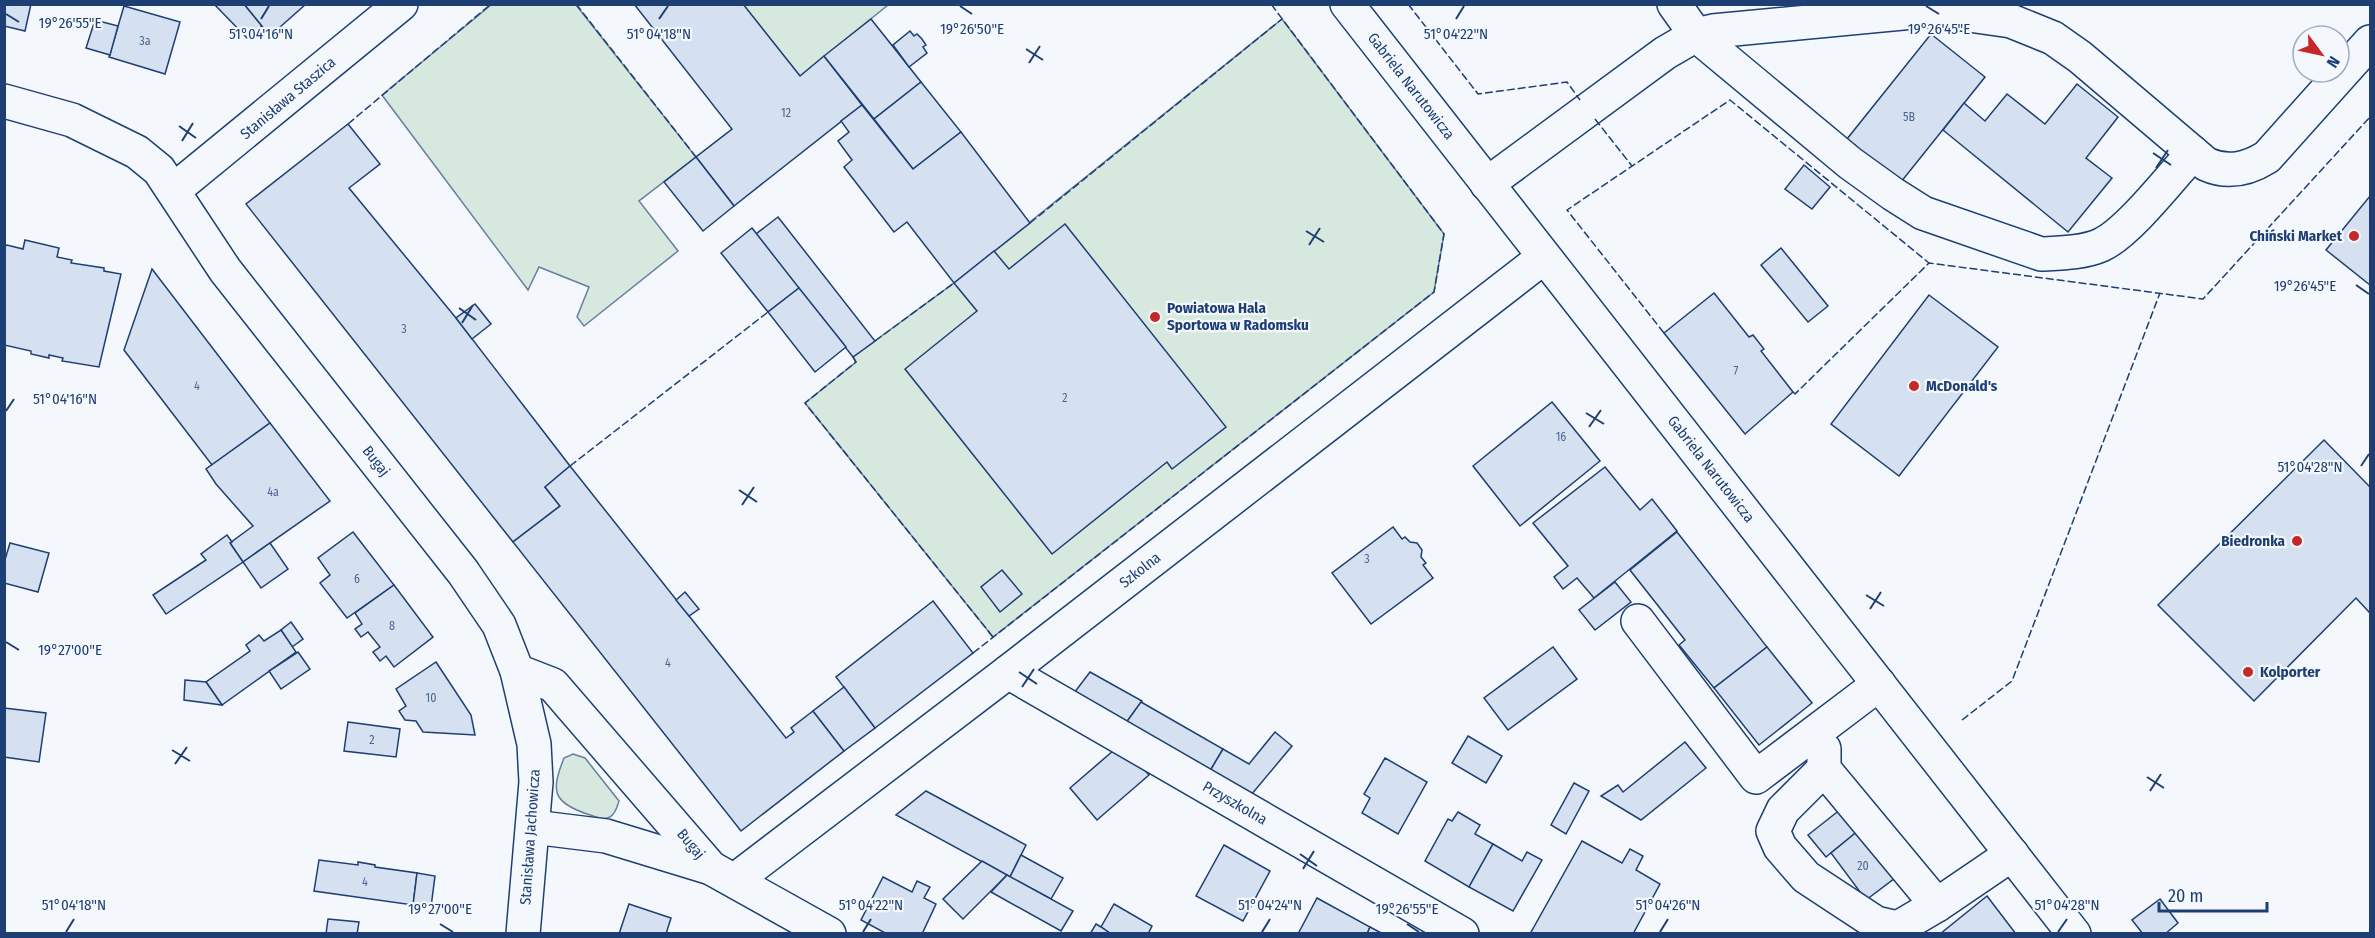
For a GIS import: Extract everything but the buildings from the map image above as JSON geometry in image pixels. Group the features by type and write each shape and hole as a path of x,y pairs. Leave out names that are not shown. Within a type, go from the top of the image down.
{"street":[{"name":"Stanisława Staszica","path":"174,190 401,4"},
{"name":"Gabriela Narutowicza","path":"1347,4 2074,933"},
{"path":"1674,4 1696,35 1850,163 1893,194 1923,213 2041,254 2062,253 2101,245 2123,230 2193,153"},
{"path":"1487,184 1665,52 1696,35 1713,31 1934,10 2011,21 2053,38 2080,57 2193,153 2216,168 2235,170 2253,166 2267,157 2370,42"},
{"name":"Bugaj","path":"4,101 72,120 137,152 159,170 225,270 463,572 499,625 517,671 553,685 723,874"},
{"name":"Szkolna","path":"723,874 1008,672 1544,257"},
{"path":"1638,621 1756,777 1879,684"},
{"name":"Stanisława Jachowicza","path":"517,671 534,744 536,782 523,933"},
{"name":"Przyszkolna","path":"1008,672 1462,933"},
{"path":"1845,710 1824,749 1824,769 1937,905"},
{"path":"1824,769 1783,810 1773,831 1780,847 1806,877 1876,923 1898,928 1937,905 2012,854"},
{"name":"Bugaj","path":"532,827 606,836 723,874 829,933"}],"shaded area":[{"path":"491,5 576,5 696,157 639,201 678,251 584,326 577,317 589,287 539,267 528,290 382,95"},
{"path":"743,5 888,5 800,76"},
{"name":"Powiatowa Hala Sportowa w Radomsku","path":"1282,19 1444,234 1434,292 993,637 805,403 856,362 853,357 954,283"},
{"path":"573,754 585,758 619,801 615,812 610,817 602,818 575,810 561,800 556,787 557,779 564,758"}],"fence":[{"path":"348,124 491,4"},
{"path":"576,4 696,157"},
{"path":"973,653 1434,292 1444,234 1271,4"},
{"path":"1408,4 1478,94 1567,82 1580,100"},
{"path":"1030,223 1282,19"},
{"path":"1664,333 1567,210 1730,100 1929,263"},
{"path":"1793,392 1795,394 1929,263 2203,299 2370,117"},
{"path":"1595,119 1632,166"},
{"path":"875,341 954,283"},
{"path":"1962,720 2012,681 2160,293"},
{"path":"570,466 768,312"},
{"path":"853,357 856,362 805,403 993,637"}],"place":[{"name":"Chiński Market","path":"2354,236"},
{"name":"Powiatowa Hala Sportowa w Radomsku","path":"1155,317"},
{"name":"McDonald's","path":"1914,386"},
{"name":"Biedronka","path":"2297,541"},
{"name":"Kolporter","path":"2248,672"}]}
